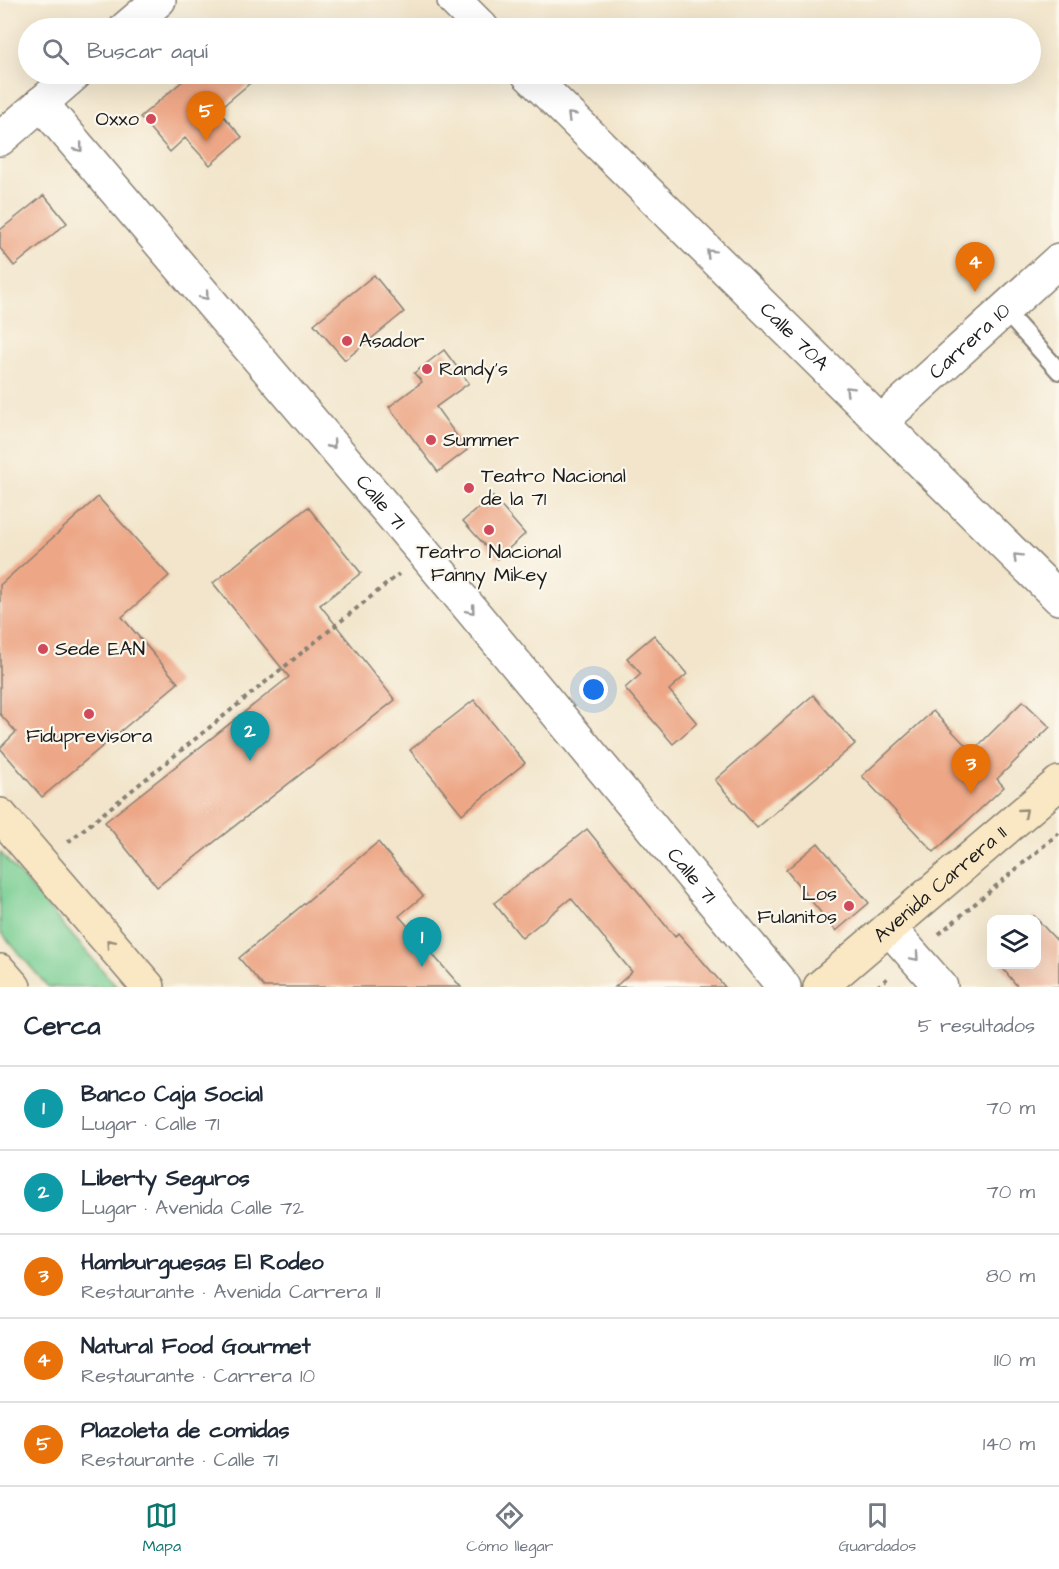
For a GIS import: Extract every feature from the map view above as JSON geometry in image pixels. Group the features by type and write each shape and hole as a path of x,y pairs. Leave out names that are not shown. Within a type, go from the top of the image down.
{"main road":[{"name":"Avenida Carrera 11","path":"820,987 1059,783"},
{"path":"0,815 148,987"},
{"path":"0,971 14,987"}],"street":[{"path":"138,18 159,0"},
{"path":"453,0 472,18"},
{"path":"0,139 63,84"},
{"name":"Calle 70A","path":"538,84 1059,598"},
{"name":"Calle 71","path":"41,103 424,553 784,987"},
{"name":"Carrera 10","path":"881,422 1059,260"},
{"path":"890,928 941,987"}],"lane":[{"path":"1005,311 1059,371"}],"path":[{"path":"68,842 424,553"},
{"path":"876,987 1059,833"}],"green space":[{"path":"0,852 117,987 48,987 0,931"}],"building":[{"path":"179,84 249,84 218,110 242,137 210,165 185,138 170,152 140,117"},
{"path":"44,195 67,223 14,266 0,248 0,230"},
{"path":"374,275 404,312 345,360 314,324"},
{"path":"444,350 469,383 436,407 467,450 438,472 389,407 422,382 414,373"},
{"path":"492,496 525,534 497,559 463,521"},
{"path":"98,497 169,576 122,617 178,683 42,797 0,748 16,732 0,714 0,585"},
{"path":"308,507 361,573 320,605 395,700 157,887 105,822 289,677 213,583"},
{"path":"654,635 687,674 669,690 697,723 673,744 625,688 641,674 627,658"},
{"path":"813,695 855,744 757,828 715,780"},
{"path":"474,700 525,763 462,814 410,750"},
{"path":"1023,701 1050,727 997,779 1004,787 934,852 862,776 933,711 972,752"},
{"path":"587,829 675,937 678,933 725,987 615,987 632,972 571,898 522,938 494,903"},
{"path":"378,842 423,896 399,916 461,987 264,987 239,958"},
{"path":"818,843 869,903 836,931 786,870"},
{"path":"1041,924 1059,943 1059,987 1018,987 1003,969 1041,969"}],"place":[{"name":"Oxxo","path":"151,119"},
{"name":"Plazoleta de comidas","path":"206,141"},
{"name":"Natural Food Gourmet","path":"975,292"},
{"name":"Asador","path":"347,341"},
{"name":"Randy's","path":"427,369"},
{"name":"Summer","path":"431,440"},
{"name":"Teatro Nacional de la 71","path":"469,488"},
{"name":"Teatro Nacional Fanny Mikey","path":"489,530"},
{"name":"Sede EAN","path":"43,649"},
{"name":"Fiduprevisora","path":"89,714"},
{"name":"Liberty Seguros","path":"250,761"},
{"name":"Hamburguesas El Rodeo","path":"971,794"},
{"name":"Los Fulanitos","path":"849,906"},
{"name":"Banco Caja Social","path":"422,967"}]}
